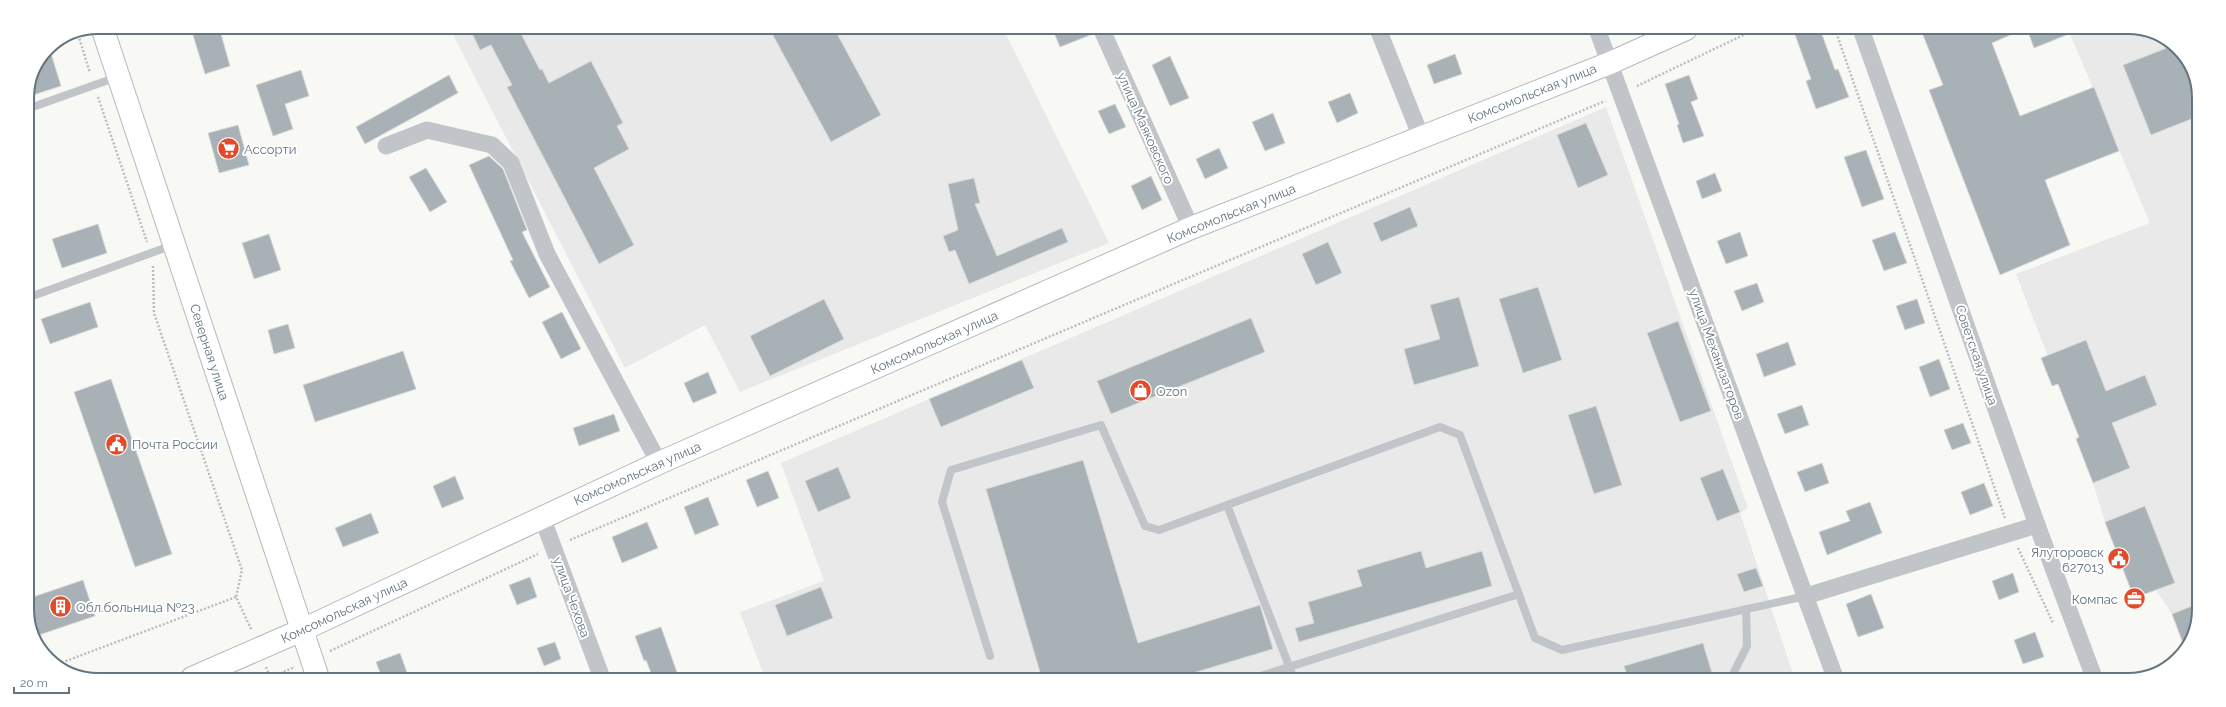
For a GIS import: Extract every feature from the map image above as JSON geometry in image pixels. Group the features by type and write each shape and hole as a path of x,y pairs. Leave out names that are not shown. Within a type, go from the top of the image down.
{"street":[{"name":"Северная улица","path":"104,34 315,669"},
{"name":"улица Маяковского","path":"1104,34 1191,228"},
{"path":"1380,34 1421,137"},
{"name":"улица Механизаторов","path":"1599,34 1834,673"},
{"name":"Комсомольская улица","path":"203,673 302,630 659,462 1191,228 1610,62 1674,34"},
{"name":"Советская улица","path":"1863,34 2037,525 2092,673"},
{"path":"386,146 427,130 492,145 511,163 547,254 659,462"},
{"name":"улица Чехова","path":"542,516 600,673"},
{"path":"1806,596 2037,525"}],"lane":[{"path":"34,106 118,76"},
{"path":"34,295 174,244"},
{"path":"990,656 942,502 951,470 1101,425 1145,526 1159,530 1440,427 1460,435 1535,638 1562,650 1806,596"},
{"path":"1227,505 1292,673"},
{"path":"1270,673 1519,594"},
{"path":"1734,673 1747,646 1746,609"}],"path":[{"path":"295,673 315,669 553,547 1621,94 1660,73 1745,34"},
{"path":"1837,34 2011,534 2056,630"},
{"path":"79,37 153,260 154,313 242,570 236,597 260,648 268,673"},
{"path":"63,662 236,597"}],"shaded area":[{"path":"453,34 1006,34 1109,243 740,392 705,325 625,368"},
{"path":"2070,34 2128,34 2145,36 2164,45 2176,56 2187,73 2190,81 2192,94 2192,609 2190,626 2182,642 2172,614 2156,590 2175,583 2145,506 2105,522 2093,483 2076,439 2079,436 2016,274 2150,223"},
{"path":"1606,107 1748,508 1740,513 1793,673 763,673 740,612 824,581 781,463"}],"building":[{"path":"193,34 221,34 230,66 205,74"},
{"path":"472,34 521,34 540,70 542,69 549,83 591,61 623,123 617,126 629,149 594,168 634,245 599,264 507,87 512,85 491,45 480,50"},
{"path":"772,34 837,34 881,115 831,142"},
{"path":"1055,34 1093,34 1060,47"},
{"path":"1795,34 1822,34 1835,70 1838,69 1849,97 1816,109 1806,81 1811,79"},
{"path":"2013,34 1992,43 2020,116 2094,87 2119,151 2045,180 2070,245 2000,275 1929,90 1943,85 1923,35"},
{"path":"2029,34 2069,34 2034,48"},
{"path":"2167,48 2176,56 2183,66 2190,81 2192,94 2192,119 2151,135 2123,65"},
{"path":"1455,54 1462,74 1434,84 1427,65"},
{"path":"51,55 61,86 34,95 35,85 39,73 45,62"},
{"path":"1170,56 1189,98 1170,106 1152,65"},
{"path":"301,70 309,96 285,104 293,129 273,136 256,85"},
{"path":"449,75 458,93 365,144 356,127"},
{"path":"1689,75 1698,99 1691,102 1704,136 1683,143 1677,125 1679,124 1665,84"},
{"path":"1350,93 1358,113 1337,123 1328,102"},
{"path":"1115,104 1126,127 1109,134 1098,111"},
{"path":"1273,113 1285,143 1265,151 1252,122"},
{"path":"1586,123 1608,175 1578,188 1557,135"},
{"name":"Ассорти","path":"238,125 249,165 219,173 208,133"},
{"path":"1219,148 1228,168 1205,179 1196,159"},
{"path":"1866,150 1884,199 1862,207 1844,157"},
{"path":"489,156 503,169 527,230 522,232 550,287 529,298 510,261 513,260 469,165"},
{"path":"426,168 447,202 430,212 409,177"},
{"path":"1715,173 1722,191 1702,199 1696,181"},
{"path":"1151,176 1162,200 1142,210 1131,186"},
{"path":"974,178 980,203 975,204 997,256 1062,228 1068,242 969,284 955,250 949,252 943,236 958,230 948,184"},
{"path":"1410,207 1418,226 1381,242 1373,223"},
{"path":"98,224 107,253 62,268 52,239"},
{"path":"1740,232 1748,256 1726,264 1717,241"},
{"path":"1895,232 1907,263 1884,271 1872,240"},
{"path":"269,234 281,270 254,279 242,243"},
{"path":"1328,242 1342,273 1316,285 1302,254"},
{"path":"1757,283 1764,302 1742,311 1734,291"},
{"path":"1538,287 1562,360 1523,373 1499,299"},
{"path":"1459,297 1479,366 1414,385 1404,349 1440,339 1430,305"},
{"path":"824,299 844,339 770,376 750,336"},
{"path":"1917,299 1925,323 1905,330 1896,306"},
{"path":"90,302 98,327 50,344 41,319"},
{"path":"562,312 581,349 561,359 542,322"},
{"path":"1251,318 1265,352 1111,414 1097,381"},
{"path":"1678,321 1711,411 1680,422 1647,333"},
{"path":"288,324 295,348 274,354 268,330"},
{"path":"2086,340 2106,391 2145,375 2157,405 2112,423 2130,468 2093,483 2076,439 2079,437 2058,384 2052,386 2041,358"},
{"path":"1788,342 1796,365 1764,377 1756,354"},
{"path":"403,351 416,389 315,422 303,385"},
{"path":"1939,359 1950,389 1930,397 1919,367"},
{"path":"1022,360 1034,388 941,427 929,399"},
{"path":"708,372 717,393 693,403 684,383"},
{"path":"111,379 172,554 135,567 74,392"},
{"path":"1802,405 1809,425 1785,434 1777,414"},
{"path":"1596,406 1622,485 1594,494 1568,415"},
{"path":"614,414 620,431 579,446 573,428"},
{"path":"1963,423 1971,443 1952,450 1944,430"},
{"path":"1083,460 1138,643 1260,605 1273,649 1193,673 1040,673 986,489"},
{"path":"1822,463 1829,483 1805,492 1797,472"},
{"path":"838,467 851,498 818,512 805,481"},
{"path":"1723,469 1740,512 1717,521 1700,478"},
{"path":"768,471 779,498 757,507 746,480"},
{"path":"455,476 464,499 442,508 433,486"},
{"path":"1984,483 1993,506 1970,515 1961,492"},
{"path":"708,497 719,525 695,535 684,507"},
{"path":"1870,502 1882,533 1827,555 1819,532 1850,521 1846,511"},
{"path":"2145,506 2175,583 2134,598 2105,522"},
{"path":"371,513 379,533 343,547 335,528"},
{"path":"647,522 658,548 622,563 612,537"},
{"path":"1421,551 1426,568 1482,551 1492,586 1299,642 1295,628 1314,623 1308,602 1362,586 1357,570"},
{"path":"1756,568 1763,586 1744,592 1737,574"},
{"path":"2013,573 2019,592 1999,600 1992,581"},
{"path":"530,577 537,597 517,605 509,585"},
{"name":"Обл.больница №23","path":"83,580 95,616 39,635 35,622 34,597"},
{"path":"821,587 833,618 787,636 775,605"},
{"path":"1871,594 1884,628 1858,637 1846,604"},
{"path":"2192,606 2190,626 2182,642 2172,614"},
{"path":"661,627 677,673 651,673 646,660 644,661 635,636"},
{"path":"2035,632 2044,657 2023,664 2014,640"},
{"path":"555,642 561,659 544,666 537,648"},
{"path":"1703,643 1712,673 1626,673 1624,666"},
{"path":"400,653 407,673 380,673 376,662"}],"place":[{"name":"Ассорти","path":"228,149"},
{"name":"Ozon","path":"1140,391"},
{"name":"Почта России","path":"116,444"},
{"name":"Ялуторовск 627013","path":"2119,559"},
{"name":"Компас","path":"2134,599"},
{"name":"Обл.больница №23","path":"60,607"}]}
